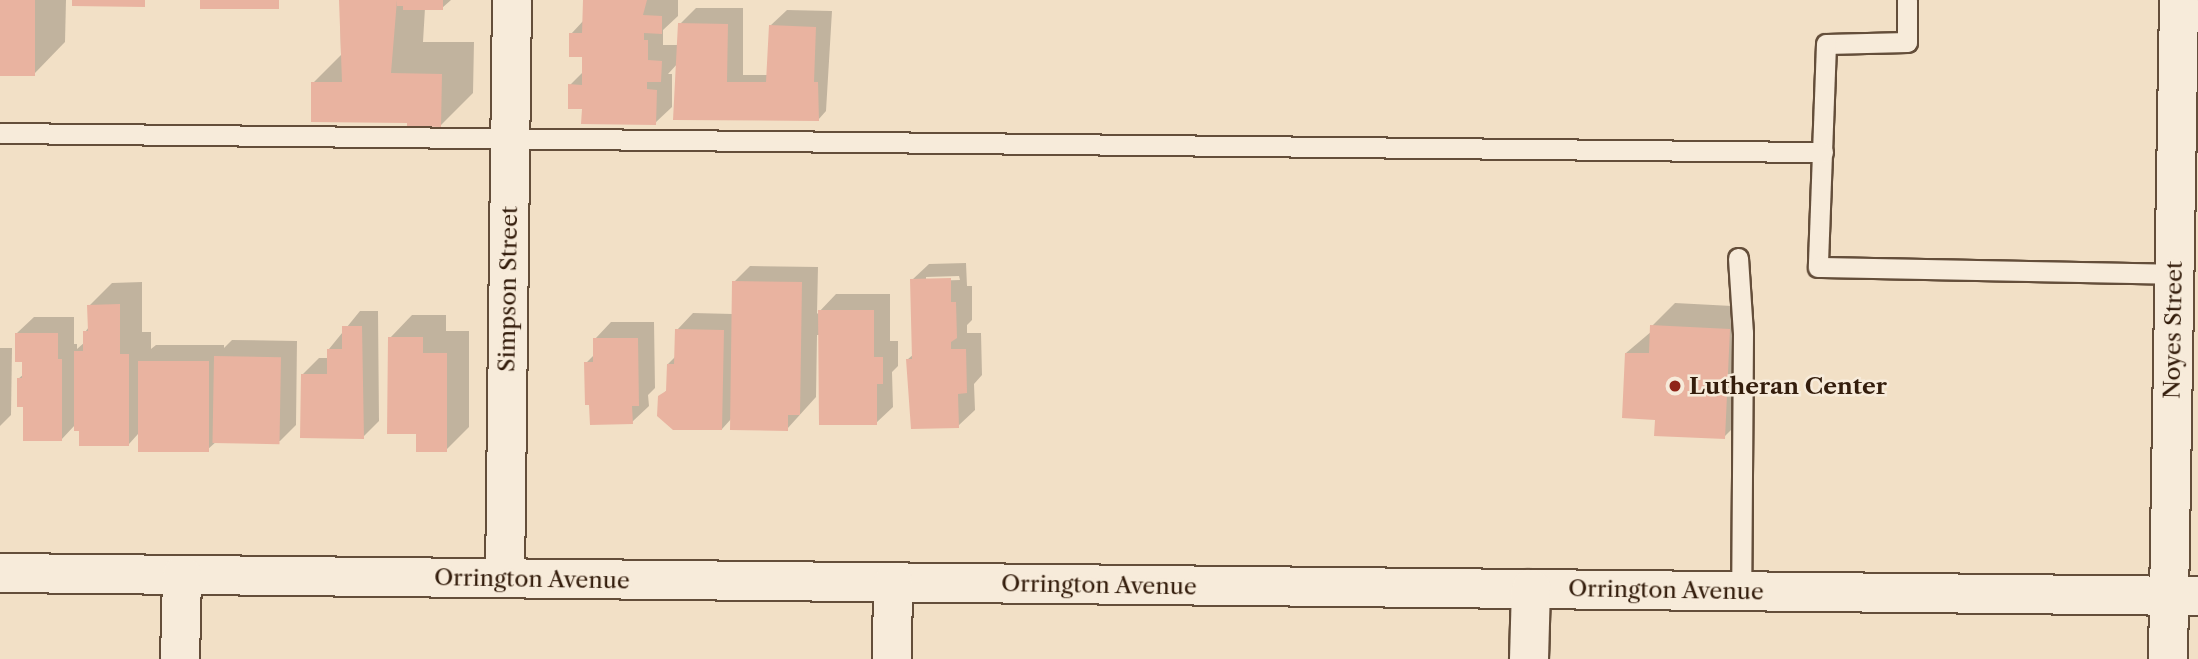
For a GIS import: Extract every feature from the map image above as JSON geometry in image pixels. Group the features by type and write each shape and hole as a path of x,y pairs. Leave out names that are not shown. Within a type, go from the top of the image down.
{"street":[{"name":"Simpson Street","path":"505,578 512,0"},
{"name":"Noyes Street","path":"2168,659 2183,595 2174,274 2187,162 2179,0"},
{"name":"Orrington Avenue","path":"0,573 2183,595"},
{"path":"180,659 182,575"},
{"path":"892,659 893,582"},
{"path":"1529,659 1531,589"}],"lane":[{"path":"1908,0 1907,42 1826,44 1818,267 2174,274"},
{"path":"0,133 1823,152"},
{"path":"1738,258 1743,333 1741,591"}],"building":[{"path":"0,0 35,0 35,76 0,76"},
{"path":"72,0 145,0 145,7 72,6"},
{"path":"200,0 279,0 279,9 200,9"},
{"path":"339,0 397,0 391,73 442,74 441,127 407,126 407,123 311,122 311,82 342,82"},
{"path":"397,0 443,0 443,10 403,10 403,6 397,6"},
{"path":"583,0 647,0 643,15 662,16 662,34 644,33 644,40 648,40 648,60 662,61 661,82 647,82 647,89 657,90 656,125 581,124 582,109 568,109 568,84 582,85 582,57 569,57 569,33 582,33"},
{"path":"678,23 728,24 727,82 766,82 769,25 816,27 814,82 818,82 819,121 673,120"},
{"path":"951,278 951,302 956,302 957,338 951,342 951,349 966,349 967,393 958,394 959,428 911,429 906,359 912,359 910,279"},
{"path":"732,281 802,282 800,415 788,415 788,431 730,430"},
{"path":"120,304 120,354 129,354 129,446 79,446 79,431 74,431 74,351 83,351 83,331 88,331 87,305"},
{"path":"818,310 874,310 874,357 883,357 883,384 877,384 877,425 819,425"},
{"name":"Lutheran Center","path":"1650,325 1730,329 1725,439 1654,436 1655,420 1622,418 1625,353 1649,353"},
{"path":"342,326 362,326 364,439 300,438 301,374 327,374 327,349 342,349"},
{"path":"675,329 724,330 722,430 673,430 657,416 658,396 666,391 667,364 674,364"},
{"path":"15,333 58,333 58,359 62,359 62,441 23,441 23,407 17,407 17,378 22,378 22,362 15,362"},
{"path":"388,337 423,337 423,353 447,353 447,452 416,452 416,434 387,434"},
{"path":"593,338 638,338 639,406 632,406 633,424 590,425 589,405 585,405 584,362 593,362"},
{"path":"214,356 281,357 279,444 212,443"},
{"path":"138,361 209,361 209,452 138,452"}],"place":[{"name":"Lutheran Center","path":"1675,386"}]}
